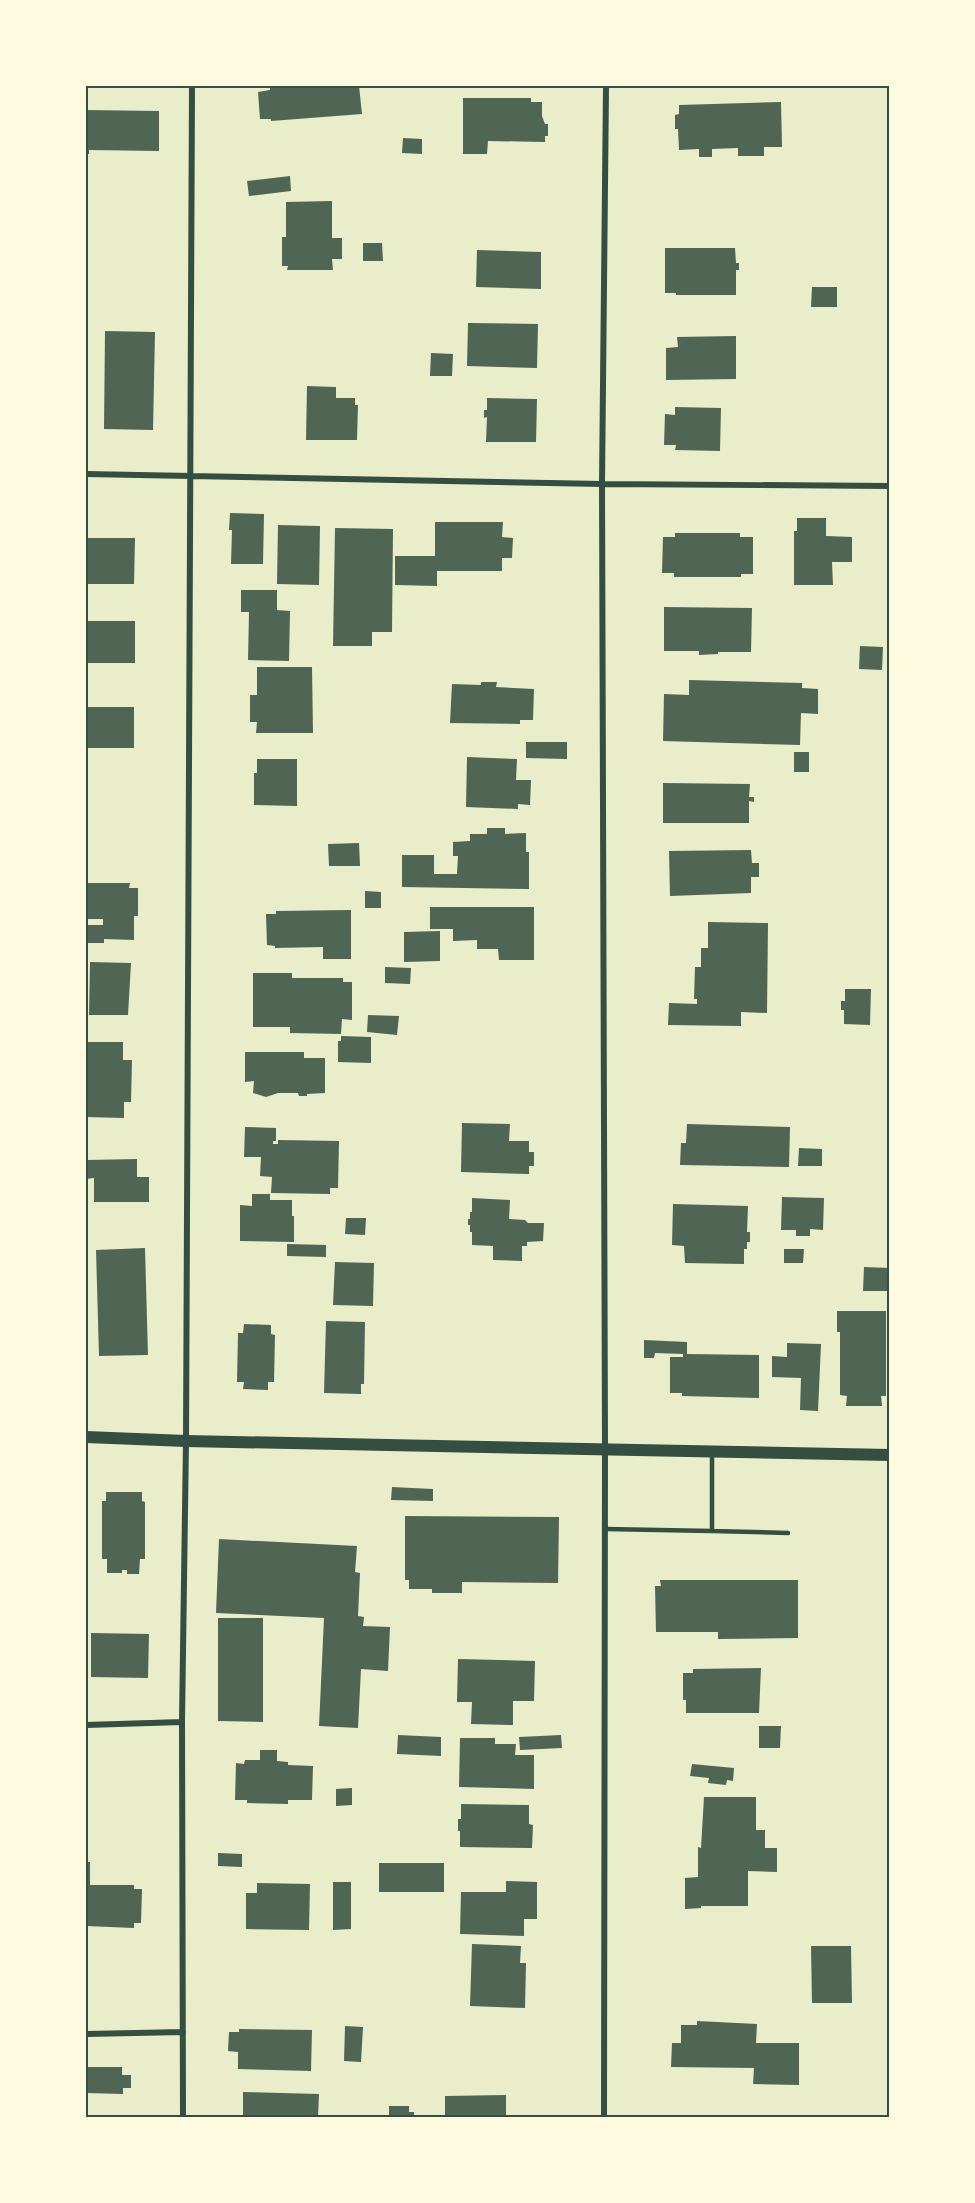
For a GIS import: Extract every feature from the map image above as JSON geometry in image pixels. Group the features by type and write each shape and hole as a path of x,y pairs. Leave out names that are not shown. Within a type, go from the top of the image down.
{"main road":[{"path":"86,1437 186,1442 890,1455"}],"street":[{"path":"183,2118 182,1722 186,1442 192,86"},
{"path":"604,2118 605,1448 602,484 606,86"},
{"path":"86,474 151,474 189,478 890,486"},
{"path":"86,1725 182,1722"},
{"path":"86,2034 183,2032"}],"lane":[{"path":"712,1452 712,1532"},
{"path":"605,1529 788,1533"}],"building":[{"path":"270,86 359,86 362,114 271,121 271,119 260,119 258,92 270,90"},
{"path":"463,98 531,98 531,102 542,102 542,116 545,124 548,124 548,136 545,136 545,142 488,141 487,154 463,154"},
{"path":"781,102 782,147 764,147 764,156 738,156 738,148 712,149 712,157 699,157 699,149 679,150 675,115 679,114 679,105"},
{"path":"86,110 159,111 159,151 89,150 89,154 86,154"},
{"path":"403,138 422,139 422,154 402,153"},
{"path":"290,176 291,191 249,196 247,181"},
{"path":"332,201 332,238 342,238 342,259 332,259 333,270 287,270 288,266 282,266 282,237 286,237 286,202"},
{"path":"363,243 382,243 383,261 363,261"},
{"path":"665,248 735,248 736,263 739,263 739,270 736,270 736,295 665,293"},
{"path":"477,250 541,252 541,289 476,287"},
{"path":"812,287 837,287 837,307 811,307"},
{"path":"468,323 538,324 537,368 467,366"},
{"path":"105,331 155,332 153,430 104,429"},
{"path":"736,336 736,379 666,380 666,348 678,347 677,337"},
{"path":"431,353 453,354 452,376 430,376"},
{"path":"307,386 336,387 336,398 355,398 355,405 358,405 357,440 306,440"},
{"path":"487,398 537,399 536,442 486,442 487,417 484,418 484,410 487,410"},
{"path":"675,407 721,408 720,451 675,450 676,445 664,445 665,414 675,415"},
{"path":"230,513 264,514 263,564 231,564"},
{"path":"797,518 826,518 826,536 852,537 852,562 832,562 833,585 794,585 794,531 797,531"},
{"path":"435,522 503,522 502,537 513,538 512,558 502,558 502,571 437,571 437,586 395,585 395,556 435,556"},
{"path":"278,525 320,526 319,585 277,584"},
{"path":"335,528 393,529 392,632 372,632 372,646 333,646"},
{"path":"675,533 740,533 740,537 753,537 753,574 741,574 741,577 674,577 674,573 662,573 663,537 675,537"},
{"path":"86,538 135,538 134,584 86,584"},
{"path":"241,590 277,590 277,610 290,611 289,661 248,660 249,612 241,612"},
{"path":"664,607 752,608 751,652 718,652 718,654 699,655 699,651 664,651"},
{"path":"86,621 135,621 135,663 86,663"},
{"path":"860,646 883,647 882,670 859,669"},
{"path":"257,667 312,667 313,733 256,733 257,722 250,722 250,695 257,695"},
{"path":"689,680 802,683 802,688 818,689 818,714 801,713 800,745 663,741 664,694 689,695"},
{"path":"481,682 497,682 496,687 534,689 533,720 520,720 520,724 450,723 452,684 481,685"},
{"path":"86,707 134,707 134,748 86,748"},
{"path":"526,742 567,742 567,759 526,758"},
{"path":"794,752 809,752 809,772 794,772"},
{"path":"467,757 517,759 516,780 531,780 530,805 518,804 518,809 466,807"},
{"path":"257,759 297,759 297,806 254,805 254,773 257,773"},
{"path":"663,783 750,784 749,797 754,797 754,802 749,801 749,823 663,823"},
{"path":"487,828 505,828 505,834 526,833 526,852 529,852 529,889 402,887 402,855 434,855 434,874 457,874 458,856 453,856 453,842 470,841 470,834 487,834"},
{"path":"359,843 360,866 329,866 328,844"},
{"path":"751,850 752,863 759,863 759,877 751,877 751,893 670,896 669,851"},
{"path":"86,883 130,883 129,888 138,888 138,916 134,916 134,940 104,939 104,943 86,943 86,925 103,925 103,919 86,919"},
{"path":"365,891 381,892 381,908 365,908"},
{"path":"430,907 534,907 534,960 499,960 498,949 477,949 477,940 453,941 453,929 430,929"},
{"path":"351,910 351,959 323,959 323,947 275,948 275,946 267,945 266,914 276,914 276,911"},
{"path":"708,922 768,923 767,1013 741,1012 741,1026 668,1025 669,1003 697,1004 697,999 694,999 695,967 701,967 701,948 708,948"},
{"path":"440,931 440,961 404,962 404,932"},
{"path":"90,962 131,963 128,1015 89,1015"},
{"path":"385,967 411,968 410,984 385,983"},
{"path":"253,973 292,973 292,978 343,978 343,982 352,982 352,1020 342,1019 341,1034 290,1033 290,1027 253,1027"},
{"path":"845,989 871,989 870,1025 844,1024 844,1010 841,1010 841,1001 845,1001"},
{"path":"368,1015 399,1016 397,1035 367,1032"},
{"path":"341,1036 371,1037 371,1063 338,1062 338,1041 341,1041"},
{"path":"86,1042 123,1042 123,1060 132,1060 131,1102 124,1102 124,1118 86,1117"},
{"path":"245,1052 304,1052 304,1058 325,1058 325,1093 299,1096 298,1093 278,1093 266,1097 253,1093 254,1081 245,1082"},
{"path":"462,1123 510,1124 509,1141 529,1141 529,1152 534,1152 534,1166 529,1166 529,1174 461,1172"},
{"path":"687,1124 790,1127 789,1167 680,1165 681,1143 686,1143"},
{"path":"245,1127 276,1128 276,1141 273,1141 273,1144 278,1144 278,1140 339,1141 338,1188 330,1188 330,1194 271,1193 272,1177 260,1176 261,1157 244,1157"},
{"path":"799,1148 822,1149 822,1166 798,1166"},
{"path":"137,1159 137,1177 149,1177 149,1202 94,1202 94,1178 86,1179 86,1160"},
{"path":"252,1194 270,1194 270,1200 292,1200 294,1242 240,1241 240,1205 252,1206"},
{"path":"782,1197 824,1198 823,1230 810,1229 810,1236 796,1236 796,1230 781,1230"},
{"path":"472,1198 510,1200 509,1219 525,1220 528,1223 544,1223 543,1241 527,1242 527,1246 522,1246 522,1261 493,1260 493,1246 472,1245 472,1232 470,1232 468,1219 472,1212"},
{"path":"673,1204 748,1206 747,1232 750,1232 750,1242 747,1242 747,1249 744,1249 744,1264 685,1263 684,1246 672,1245"},
{"path":"346,1218 366,1218 365,1235 345,1234"},
{"path":"287,1244 326,1245 326,1257 287,1256"},
{"path":"145,1248 148,1355 99,1356 96,1250"},
{"path":"784,1249 804,1249 803,1263 784,1263"},
{"path":"335,1262 374,1263 373,1306 333,1305"},
{"path":"864,1267 890,1268 890,1291 863,1291"},
{"path":"837,1311 886,1311 886,1396 881,1396 882,1406 846,1406 847,1396 840,1395 840,1332 837,1332"},
{"path":"326,1321 365,1322 364,1384 361,1384 361,1394 324,1393"},
{"path":"244,1324 271,1325 271,1334 275,1335 274,1382 268,1382 268,1390 243,1389 244,1382 237,1382 238,1333 243,1333"},
{"path":"644,1340 687,1342 687,1354 759,1355 759,1398 682,1396 682,1393 670,1393 670,1357 683,1357 683,1354 655,1353 654,1358 644,1358"},
{"path":"787,1343 821,1344 818,1411 800,1410 801,1378 772,1377 772,1356 787,1357"},
{"path":"392,1487 433,1489 433,1501 391,1500"},
{"path":"106,1492 142,1492 142,1501 145,1502 145,1559 140,1559 139,1574 127,1574 127,1570 122,1570 122,1573 107,1573 107,1559 102,1559 102,1501 106,1501"},
{"path":"405,1516 559,1517 558,1583 462,1582 462,1593 432,1593 432,1589 409,1589 409,1580 405,1580"},
{"path":"219,1539 357,1546 355,1572 360,1573 358,1616 364,1617 363,1626 390,1627 388,1671 361,1669 358,1728 319,1726 324,1618 216,1613"},
{"path":"660,1580 798,1580 798,1638 718,1639 718,1632 656,1632 655,1586 661,1586"},
{"path":"218,1618 263,1618 263,1722 218,1721"},
{"path":"91,1633 149,1634 148,1678 91,1677"},
{"path":"458,1659 535,1661 534,1701 513,1701 513,1725 471,1724 472,1702 457,1702"},
{"path":"761,1668 759,1713 686,1713 686,1700 683,1700 683,1673 693,1673 693,1669"},
{"path":"759,1726 781,1726 780,1748 759,1748"},
{"path":"398,1735 441,1737 441,1756 397,1754"},
{"path":"561,1735 562,1748 520,1750 519,1737"},
{"path":"460,1738 495,1738 495,1744 516,1744 515,1755 534,1755 534,1789 459,1787"},
{"path":"260,1750 277,1750 277,1761 288,1762 288,1765 313,1766 312,1800 288,1800 288,1804 247,1803 247,1800 235,1800 236,1763 244,1764 245,1760 260,1760"},
{"path":"692,1764 734,1768 733,1781 727,1780 726,1785 708,1783 709,1778 690,1776"},
{"path":"352,1788 352,1805 336,1806 336,1789"},
{"path":"704,1797 756,1797 756,1830 765,1830 765,1848 777,1848 777,1872 748,1871 748,1906 701,1906 701,1908 685,1909 685,1878 698,1877 698,1847 701,1848"},
{"path":"461,1804 529,1805 529,1824 533,1825 532,1848 460,1847 458,1819 461,1819"},
{"path":"218,1853 242,1854 242,1867 218,1866"},
{"path":"86,1862 90,1862 90,1885 134,1885 134,1889 142,1889 141,1923 134,1923 134,1928 86,1926"},
{"path":"379,1863 444,1863 444,1892 379,1892"},
{"path":"506,1881 537,1882 537,1919 524,1919 524,1936 460,1934 461,1892 506,1892"},
{"path":"333,1882 351,1882 351,1929 333,1930"},
{"path":"257,1883 310,1884 309,1930 246,1929 246,1893 257,1893"},
{"path":"472,1944 521,1946 520,1963 526,1963 525,2008 470,2006"},
{"path":"811,1946 851,1946 852,2003 812,2003"},
{"path":"697,2021 757,2024 756,2043 799,2043 799,2085 753,2084 754,2068 671,2067 672,2043 681,2043 681,2025 697,2025"},
{"path":"345,2026 363,2027 361,2062 344,2061"},
{"path":"239,2029 312,2030 311,2071 238,2069 238,2052 228,2051 229,2032 239,2032"},
{"path":"86,2067 122,2067 122,2075 131,2075 131,2088 123,2088 123,2094 86,2093"},
{"path":"243,2092 319,2094 318,2117 243,2118"},
{"path":"506,2095 506,2118 445,2118 445,2096"},
{"path":"389,2106 409,2106 409,2112 414,2112 414,2118 389,2118"}]}
